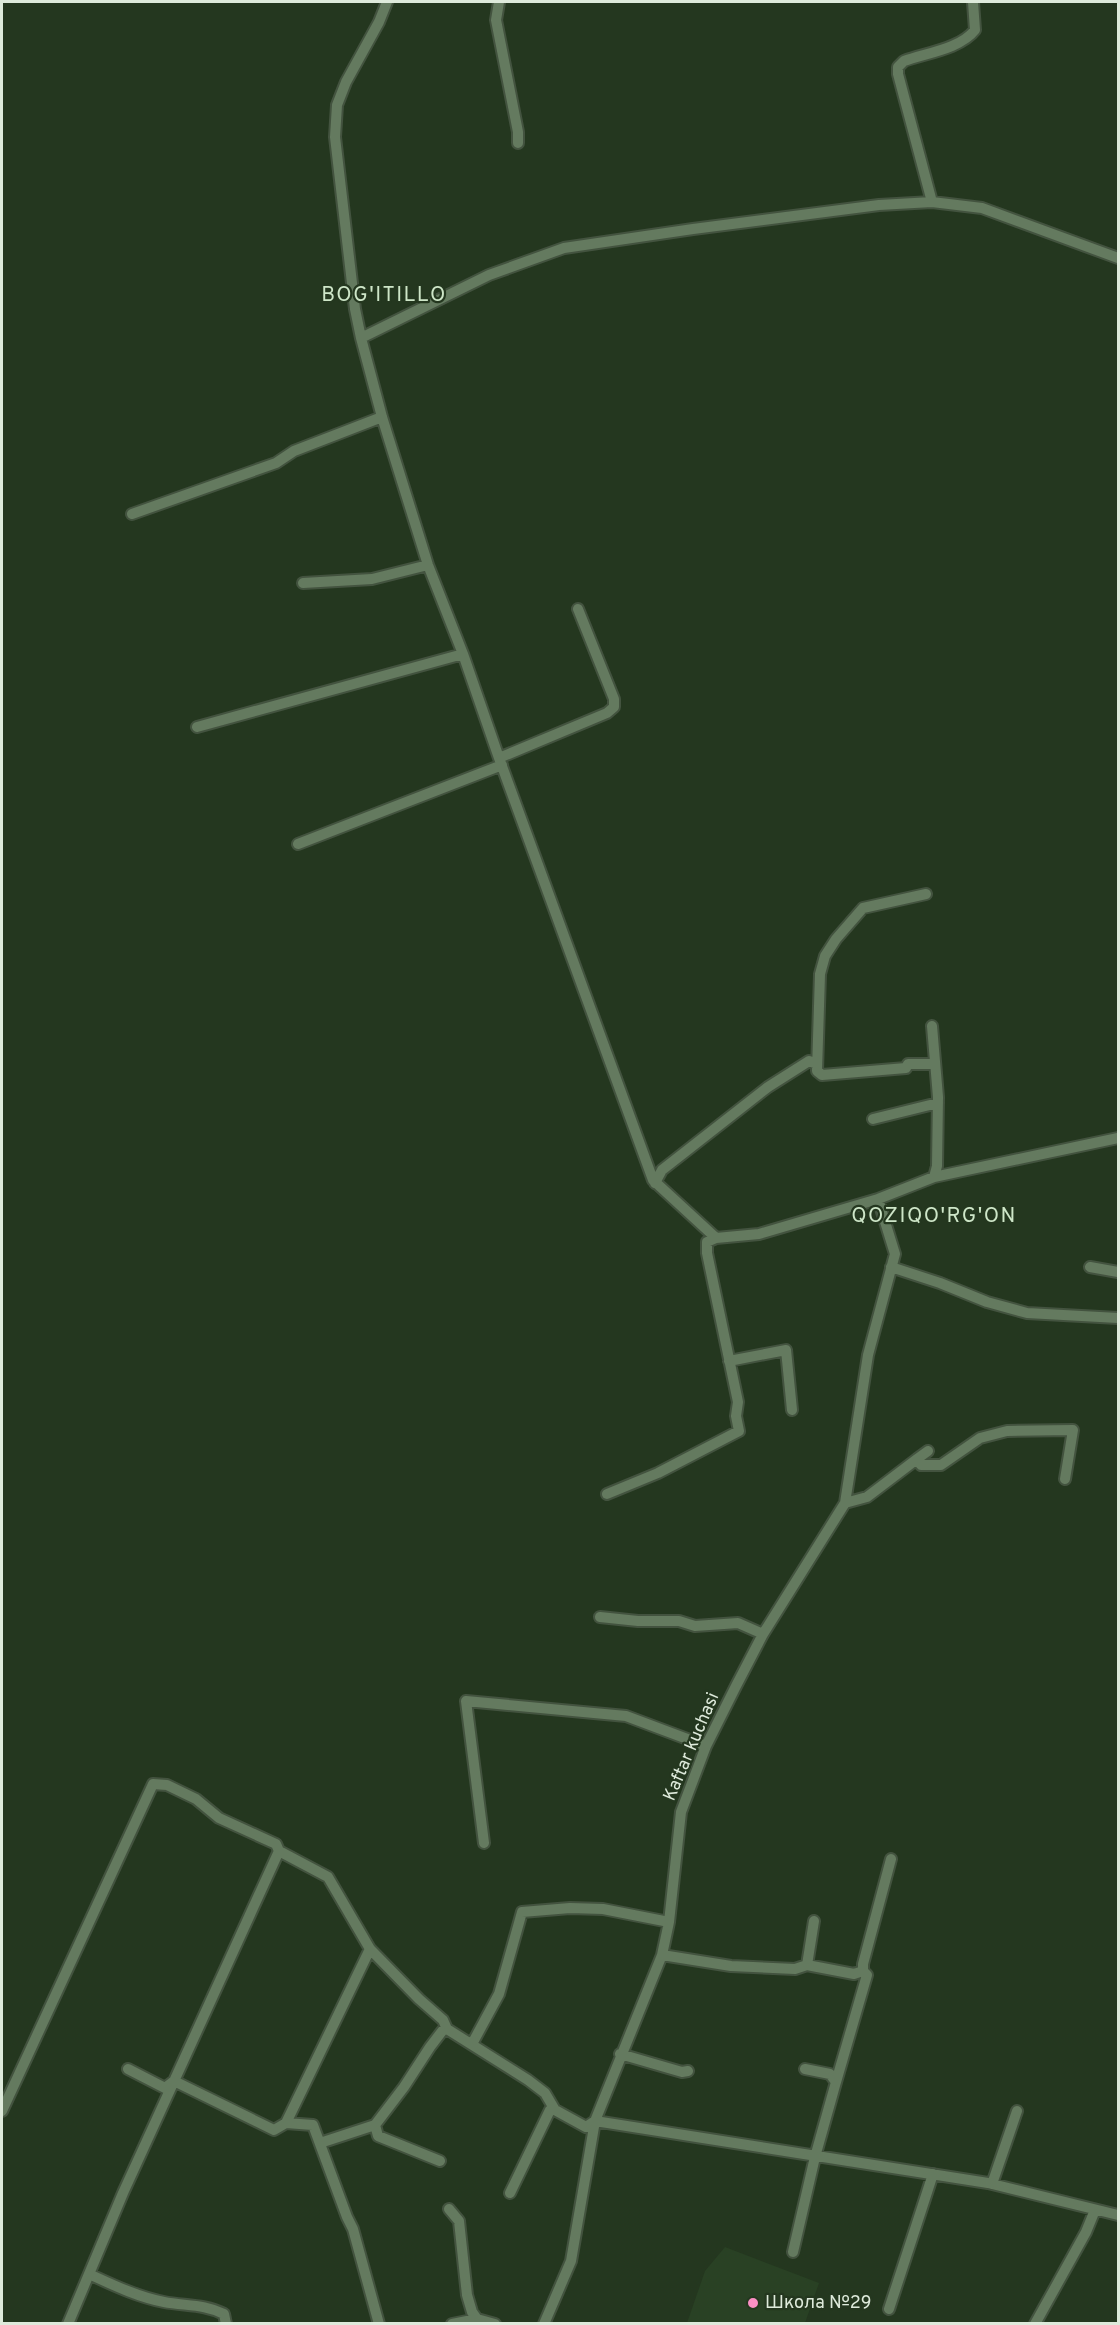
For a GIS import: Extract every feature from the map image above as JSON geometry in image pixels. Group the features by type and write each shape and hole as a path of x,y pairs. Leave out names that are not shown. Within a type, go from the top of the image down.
{"street":[{"path":"387,2 336,105 334,137 355,309 382,417 428,565 463,654 500,762 655,1183 716,1238"},
{"path":"499,2 496,20 518,132 518,143"},
{"path":"932,201 898,67 904,60 969,38 975,30 973,2"},
{"path":"361,338 489,275 564,248 879,205 932,201 982,208 1119,258"},
{"path":"132,514 276,463 294,452 382,417"},
{"path":"303,583 372,579 428,565"},
{"path":"298,844 500,762 607,713 614,707 614,699 578,609"},
{"path":"196,727 463,654"},
{"path":"927,894 863,908 836,939 825,956 820,974 817,1071 822,1075 906,1068 908,1064 935,1064"},
{"path":"932,1026 938,1103 937,1166 934,1177"},
{"path":"655,1183 663,1170 768,1087 809,1060 817,1064"},
{"path":"873,1119 938,1103"},
{"path":"607,1494 658,1473 739,1431 736,1416 738,1402 707,1254 707,1242 716,1238 759,1234 878,1199 934,1177 1119,1138"},
{"name":"Kaftar kuchasi","path":"544,2324 571,2261 595,2121 620,2054 662,1955 669,1922 681,1812 706,1746 763,1634 844,1503 868,1355 895,1254 878,1199"},
{"path":"891,1267 987,1302 1027,1313 1119,1318"},
{"path":"1090,1268 1119,1272"},
{"path":"729,1361 786,1350 792,1410"},
{"path":"917,1459 921,1465 941,1465 980,1438 1007,1431 1069,1429 1073,1430 1065,1479"},
{"path":"844,1503 867,1497 928,1451"},
{"path":"600,1617 638,1621 679,1621 695,1626 738,1623 763,1634"},
{"path":"484,1843 466,1701 626,1716 706,1746"},
{"path":"2,2111 153,1784 167,1785 196,1799 219,1818 276,1844 279,1851 328,1877 370,1949 443,2020 447,2029 545,2093 555,2110"},
{"path":"68,2324 174,2081 279,1851"},
{"path":"793,2252 815,2157 867,1975 863,1971 863,1964 891,1859"},
{"path":"472,2044 499,1994 522,1912 570,1908 603,1909 669,1922"},
{"path":"807,1965 814,1921"},
{"path":"174,2081 274,2130 286,2123 370,1949"},
{"path":"662,1955 731,1966 795,1969 807,1965 854,1974 863,1971"},
{"path":"320,2143 375,2125 404,2087 430,2047 443,2030 447,2029"},
{"path":"620,2054 682,2072 688,2071"},
{"path":"128,2069 165,2088 174,2081"},
{"path":"805,2069 830,2073 836,2082"},
{"path":"510,2193 549,2110 555,2110 586,2127 595,2121 933,2174 992,2184 1119,2215"},
{"path":"992,2184 1017,2111"},
{"path":"286,2123 313,2125 347,2217 354,2229 379,2324"},
{"path":"375,2125 378,2136 440,2161"},
{"path":"889,2309 933,2174"},
{"path":"449,2209 459,2221 467,2295 472,2312 477,2319"},
{"path":"1035,2324 1086,2232 1095,2210"},
{"path":"89,2274 122,2289 163,2302 212,2308 224,2314 226,2324"},
{"path":"452,2324 477,2319 495,2324"}],"shaded area":[{"name":"Школа №29","path":"725,2247 819,2283 805,2323 687,2323 705,2271"}],"place":[{"name":"Школа №29","path":"753,2303"}],"district":[{"name":"BOG'ITILLO","path":"384,295"},
{"name":"QOZIQO'RG'ON","path":"934,1216"}]}
